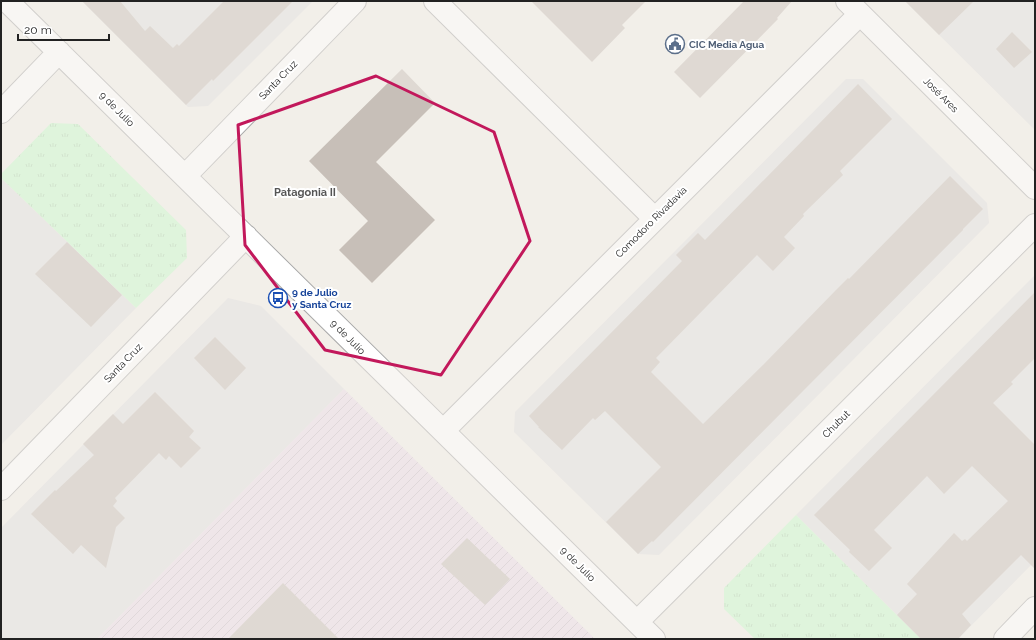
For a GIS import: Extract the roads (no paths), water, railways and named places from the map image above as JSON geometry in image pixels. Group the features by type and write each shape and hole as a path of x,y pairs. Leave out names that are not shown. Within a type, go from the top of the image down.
{"street":[{"name":"9 de Julio","path":"7,1 654,639"},
{"name":"Santa Cruz","path":"185,176 355,1"},
{"path":"435,1 655,219"},
{"name":"Comodoro Rivadavia","path":"443,431 655,219 853,7"},
{"name":"José Ares","path":"853,7 1035,188"},
{"path":"1,112 60,52"},
{"name":"Chubut","path":"637,622 1035,226"},
{"name":"Santa Cruz","path":"1,489 246,236"},
{"path":"1005,639 1035,608"}],"place":[{"name":"CIC Media Agua","path":"675,44"},
{"name":"9 de Julio y Santa Cruz","path":"278,298"}],"district":[{"name":"Patagonia II","path":"305,192"}]}
